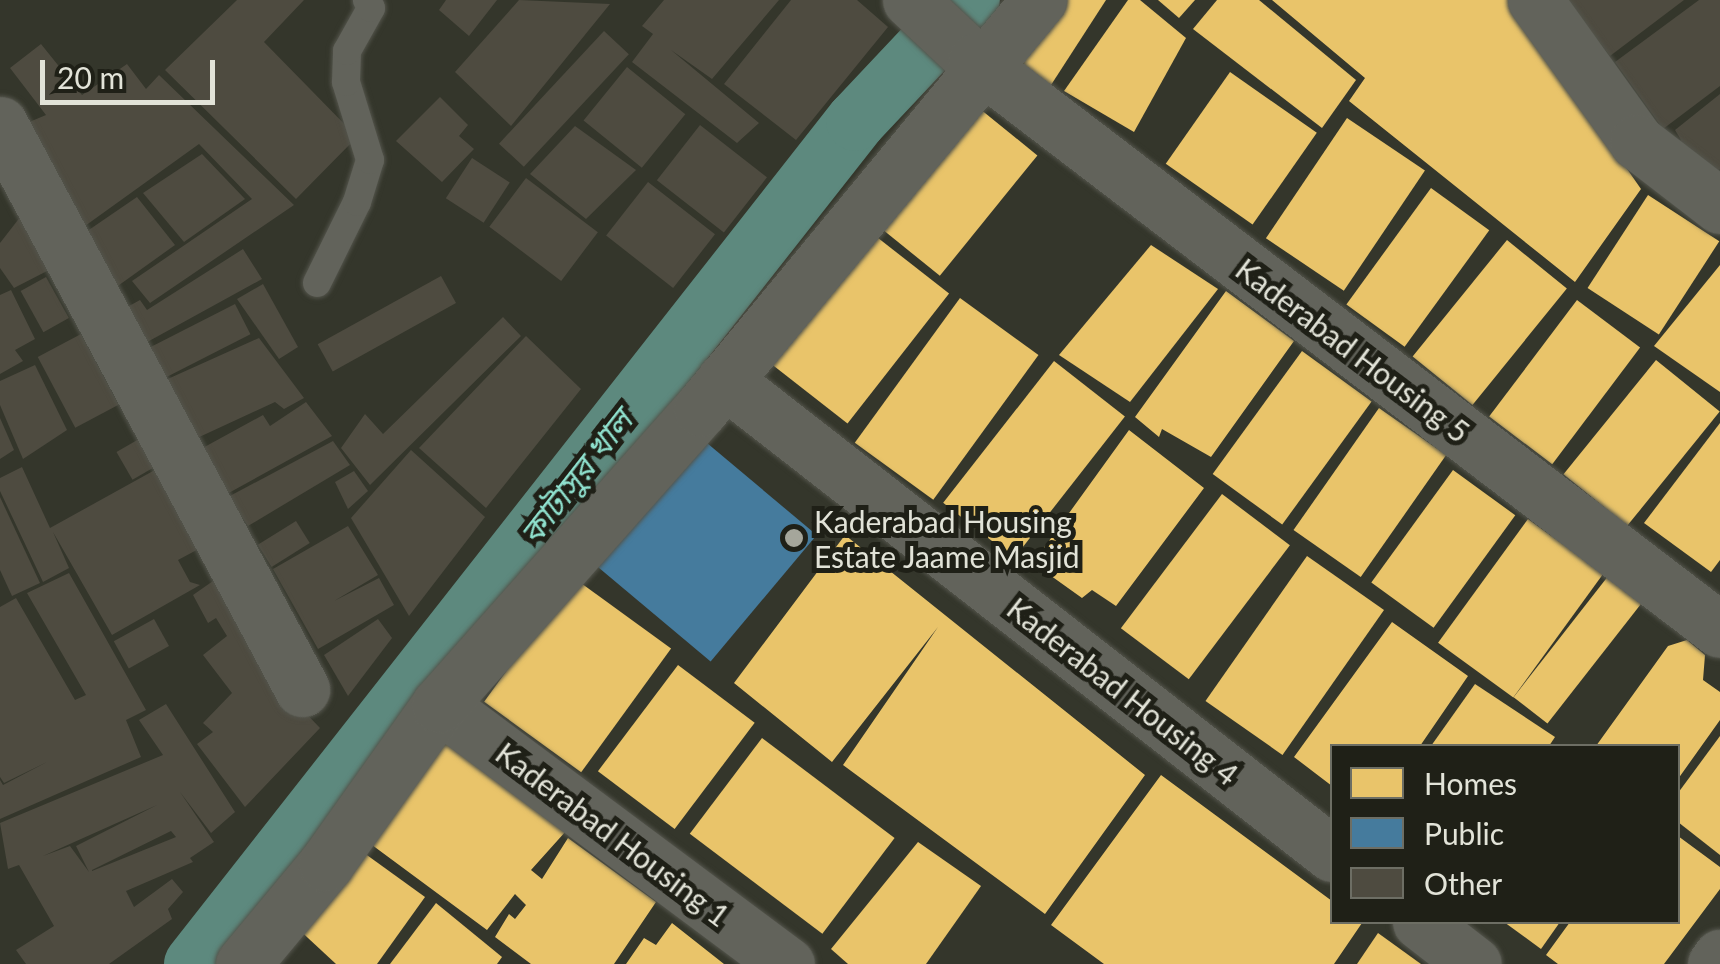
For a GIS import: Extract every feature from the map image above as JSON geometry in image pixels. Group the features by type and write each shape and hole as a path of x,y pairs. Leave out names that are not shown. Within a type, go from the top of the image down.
{"street":[{"name":"Kaderabad Housing 5","path":"910,0 981,65 1720,630"},
{"path":"267,953 439,704 724,380 981,65 1039,0"},
{"path":"1535,0 1637,142 1720,206"},
{"path":"0,124 302,689"},
{"name":"Kaderabad Housing 4","path":"724,380 1330,852"},
{"name":"Kaderabad Housing 1","path":"439,704 787,964"},
{"path":"1423,924 1474,964"},
{"path":"1715,964 1720,957"}],"lane":[{"path":"317,283 357,202 370,160 346,82 347,51 371,8 367,0"}],"building: Homes":[{"path":"1046,0 1106,0 1051,85 1003,56"},
{"path":"1128,0 1140,0 1186,38 1134,132 1064,91"},
{"path":"1158,0 1195,0 1179,18"},
{"path":"1217,0 1259,0 1356,80 1322,128 1193,29"},
{"path":"1272,0 1510,0 1641,189 1575,282 1349,101 1365,78"},
{"path":"1230,72 1317,133 1253,225 1166,164"},
{"path":"969,100 1037,155 940,276 871,220"},
{"path":"1347,118 1425,171 1344,291 1266,238"},
{"path":"1431,188 1489,230 1405,347 1346,304"},
{"path":"1648,195 1719,241 1659,334 1588,288"},
{"path":"864,227 949,293 848,424 762,357"},
{"path":"1507,240 1567,288 1472,405 1413,357"},
{"path":"1151,245 1218,289 1130,402 1059,355"},
{"path":"1720,265 1720,392 1654,346"},
{"path":"1226,291 1294,341 1211,457 1162,429 1159,437 1135,417"},
{"path":"960,298 1038,355 933,500 855,443"},
{"path":"1577,300 1640,348 1552,464 1489,417"},
{"path":"1302,351 1372,402 1282,525 1213,474"},
{"path":"1656,360 1720,412 1627,526 1563,474"},
{"path":"1054,361 1125,416 1014,558 943,503"},
{"path":"1379,408 1446,455 1361,577 1294,530"},
{"path":"1720,423 1720,560 1711,572 1644,523"},
{"path":"1129,430 1204,488 1116,606 1092,590 1082,598 1033,563"},
{"path":"1453,470 1515,515 1434,628 1371,582"},
{"path":"1222,494 1290,545 1189,679 1121,628"},
{"path":"1528,519 1603,574 1513,697 1438,643"},
{"path":"845,535 1145,775 1045,914 843,765 938,627 832,762 734,683"},
{"path":"1307,556 1384,610 1282,755 1205,701"},
{"path":"1609,575 1643,601 1547,724 1514,697"},
{"path":"574,578 671,649 581,772 484,702"},
{"path":"1392,622 1468,676 1421,744 1330,744 1330,784 1294,757"},
{"path":"1687,640 1705,655 1703,680 1720,692 1720,720 1680,776 1680,744 1597,744 1668,646"},
{"path":"678,665 755,723 675,829 598,771"},
{"path":"1475,684 1555,737 1550,744 1432,744"},
{"path":"1720,736 1720,855 1680,824 1680,790"},
{"path":"762,738 895,838 822,934 690,834"},
{"path":"446,742 566,831 531,870 542,879 568,838 656,902 614,964 531,964 495,937 509,914 515,919 526,905 515,894 487,930 368,842"},
{"path":"1161,775 1330,900 1330,924 1361,924 1334,964 1104,964 1051,925"},
{"path":"1680,837 1720,867 1720,889 1664,964 1558,964 1546,955 1569,924 1680,924"},
{"path":"918,842 981,886 926,964 848,964 831,949"},
{"path":"353,845 425,897 377,964 336,964 294,925"},
{"path":"436,903 502,957 497,964 390,964"},
{"path":"672,923 724,964 626,964 644,938 656,945"},
{"path":"1507,924 1559,924 1541,949"},
{"path":"1378,933 1421,964 1357,964"}],"building: Public":[{"path":"701,438 817,535 711,661 595,564"}],"building: Other":[{"path":"237,0 304,0 264,42 357,137 296,199 165,70"},
{"path":"446,0 497,0 469,36 439,10"},
{"path":"519,0 610,4 511,126 455,72"},
{"path":"664,0 779,0 712,79 671,50 759,123 737,143 632,62 653,34 642,26"},
{"path":"791,0 857,0 888,27 796,140 724,84"},
{"path":"1567,0 1684,0 1610,56"},
{"path":"1699,0 1720,0 1720,86 1663,129 1615,62"},
{"path":"604,31 629,54 524,167 499,144"},
{"path":"41,44 82,95 127,64 146,89 159,75 294,205 150,303 132,281 252,199 199,144 78,231 22,125 46,115 10,68"},
{"path":"627,67 685,114 642,168 584,121"},
{"path":"1720,94 1720,169 1716,172 1675,147 1681,140 1675,130"},
{"path":"440,97 468,125 459,136 474,149 442,182 396,141"},
{"path":"700,125 767,177 724,232 657,180"},
{"path":"575,126 636,170 586,219 530,174"},
{"path":"202,154 245,199 184,242 143,193"},
{"path":"472,158 510,183 484,223 446,198"},
{"path":"526,178 598,232 561,281 489,227"},
{"path":"648,182 715,234 673,288 606,236"},
{"path":"137,197 175,245 108,293 80,236"},
{"path":"21,216 49,270 14,288 0,268 0,243"},
{"path":"243,249 262,279 140,346 118,312 140,300 147,310"},
{"path":"441,276 456,303 333,371 318,344"},
{"path":"46,277 69,318 43,332 21,291"},
{"path":"263,284 298,347 279,359 237,299"},
{"path":"11,290 35,339 15,350 23,361 0,374 0,295"},
{"path":"235,304 250,334 158,382 142,351"},
{"path":"503,317 521,336 370,485 341,448 365,414 383,434"},
{"path":"81,334 119,405 75,428 38,357"},
{"path":"526,336 581,389 486,508 419,448"},
{"path":"259,338 304,398 284,409 275,402 195,439 161,382"},
{"path":"35,365 67,430 23,459 0,405 0,381"},
{"path":"306,402 332,436 225,495 199,450 263,415 270,426"},
{"path":"0,418 14,450 0,459"},
{"path":"139,439 155,467 132,480 116,452"},
{"path":"333,441 350,465 248,526 228,497"},
{"path":"411,450 485,517 409,616 351,518"},
{"path":"162,466 206,545 178,560 190,582 200,585 112,635 53,532 69,568 43,582 0,491 0,478 22,467 50,528"},
{"path":"354,471 368,491 348,509 335,482"},
{"path":"0,497 40,583 12,596 0,570"},
{"path":"296,521 310,543 272,567 258,545"},
{"path":"348,526 378,575 334,601 379,578 394,605 318,649 273,569"},
{"path":"69,573 146,710 126,720 141,757 0,819 0,780 3,785 47,762 4,783 0,777 0,607 16,598 75,700 86,695 27,593"},
{"path":"223,574 274,680 320,728 245,807 197,744 213,732 203,723 232,693 203,655 227,636 216,618 208,623 193,595"},
{"path":"154,619 169,646 129,668 114,641"},
{"path":"378,619 392,638 348,696 324,655"},
{"path":"166,704 235,812 211,833 180,792 214,842 190,858 193,862 126,891 134,907 172,879 183,892 168,909 172,919 109,964 26,964 16,950 54,926 19,865 8,869 0,823 163,755 139,720","holes":["157,805 76,846 89,872 70,846 43,856","171,831 176,837 92,871 92,870"]}],"waterway":[{"name":"কাটাসুর খাল","path":"194,964 856,121 970,0"}],"place":[{"name":"Kaderabad Housing Estate Jaame Masjid","path":"794,538"}]}
